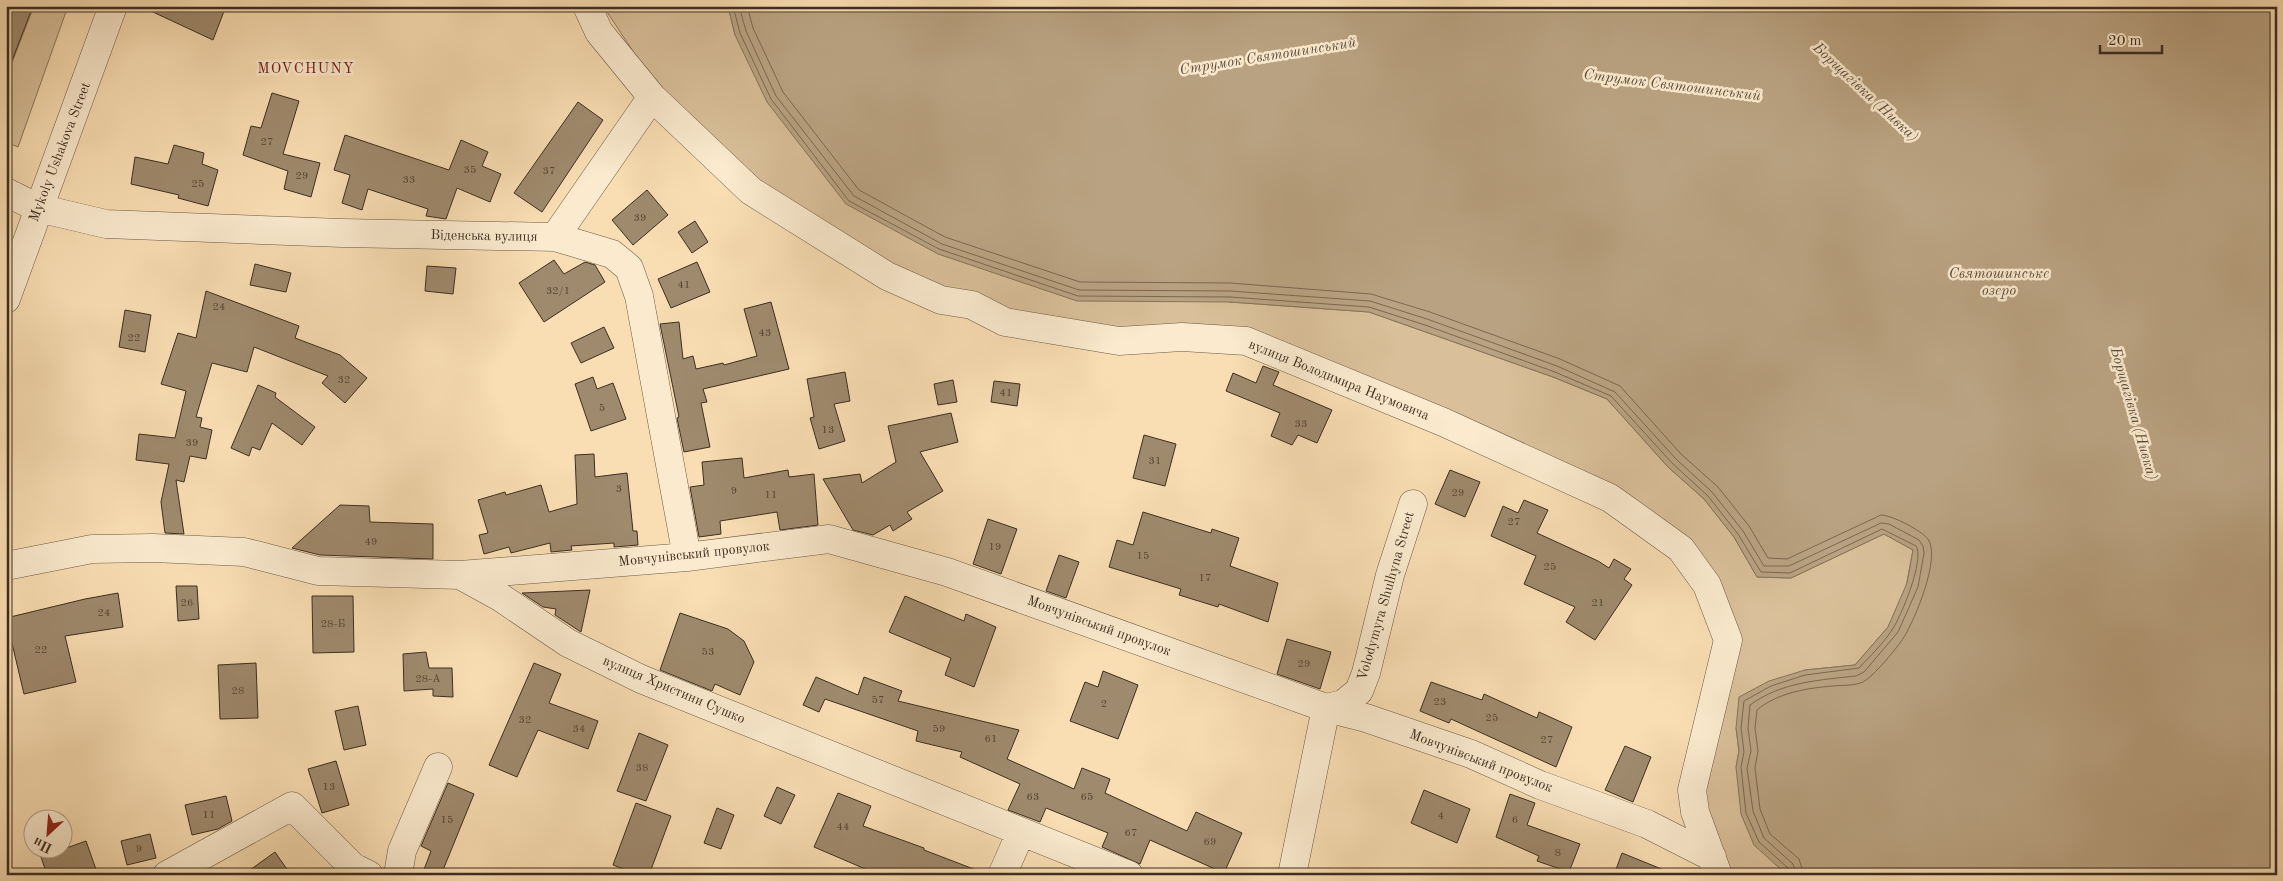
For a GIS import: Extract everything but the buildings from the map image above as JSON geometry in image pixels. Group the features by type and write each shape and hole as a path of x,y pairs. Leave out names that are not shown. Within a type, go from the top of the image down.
{"street":[{"name":"Mykoly Ushakova Street","path":"6,299 113,6"},
{"name":"вулиця Володимира Наумовича","path":"587,6 599,32 652,97 751,191 887,276 941,300 972,305 1005,322 1119,341 1182,337 1246,341 1434,418 1610,498 1680,549 1707,585 1728,640 1692,790 1695,812 1715,866"},
{"path":"555,237 652,97"},
{"name":"Віденська вулиця","path":"6,192 38,208 106,224 342,233 555,237 612,254 629,268 639,296 687,558"},
{"name":"Volodymyra Shulhyna Street","path":"1326,708 1343,704 1358,691 1366,673 1390,576 1413,504"},
{"name":"Мовчунівський провулок","path":"460,575 687,558 829,539 947,572 1326,708 1366,718 1471,754 1540,785 1647,824 1715,866"},
{"name":"вулиця Христини Сушко","path":"6,566 92,549 153,548 244,552 318,571 460,575 500,597 568,643 641,679 1129,875"},
{"path":"1292,875 1326,708"},
{"path":"398,875 402,851 438,767"},
{"path":"166,875 292,806 353,867 369,875"},
{"path":"1002,875 1021,832"}],"shaded area":[{"path":"34,6 68,6 18,147 6,142 6,78"},
{"path":"603,6 728,6 735,35 1230,302 1369,312 1553,377 1607,399 1668,467 1704,499 1734,537 1757,577 1791,578 1884,534 1913,550 1906,587 1888,627 1855,665 1805,670 1736,728 1739,751 1736,767 1787,875 1728,875 1701,793 1728,698 1695,555 1325,363 1146,332 1019,314 939,285 888,263 760,186 660,92"}],"water":[{"name":"Святошинське озеро","path":"728,6 2277,6 2277,875 1787,875 1754,845 1741,814 1736,767 1739,751 1736,728 1739,697 1769,681 1805,670 1855,665 1888,627 1907,583 1913,550 1884,534 1791,578 1757,577 1734,537 1704,499 1668,467 1607,399 1553,377 1369,312 1230,302 1077,301 938,254 846,204 767,102 735,35"}],"district":[{"name":"MOVCHUNY","path":"306,69"}],"water label":[{"name":"Струмок Святошинський","path":"1268,57"},
{"name":"Струмок Святошинський","path":"1672,86"},
{"name":"Борщагівка (Нивка)","path":"1865,93"},
{"name":"Борщагівка (Нивка)","path":"2133,414"}]}
